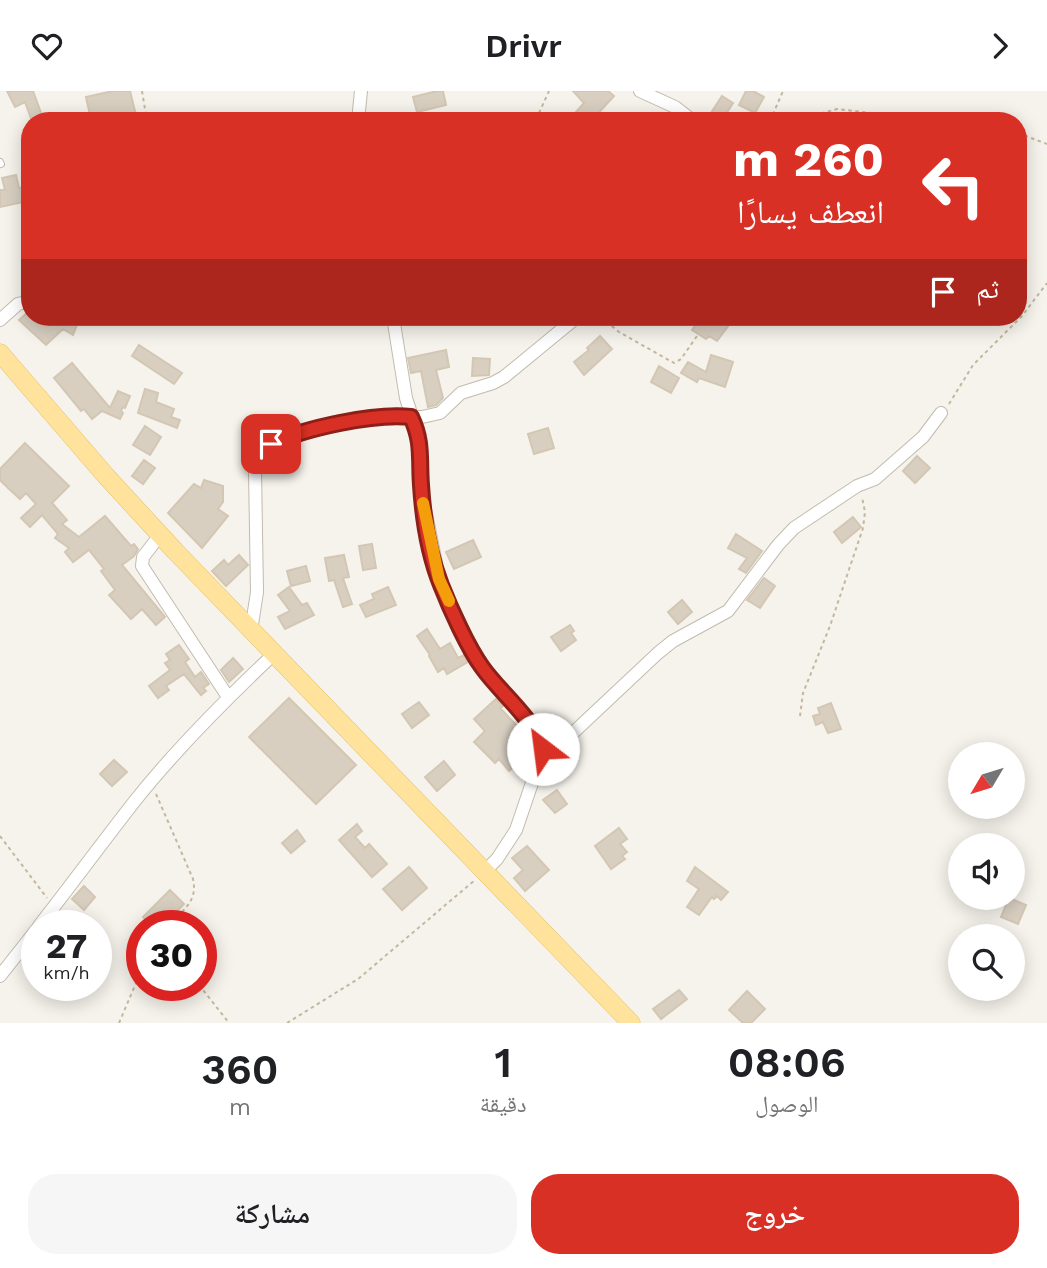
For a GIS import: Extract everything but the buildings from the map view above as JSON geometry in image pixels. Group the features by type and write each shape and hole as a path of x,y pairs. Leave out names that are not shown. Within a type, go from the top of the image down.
{"main road":[{"path":"0,353 160,535 631,1023"}],"street":[{"path":"359,112 361,91"},
{"path":"640,91 681,112"},
{"path":"0,320 21,303"},
{"path":"395,326 411,417 420,441 421,489 435,563 443,589 482,667 540,740 543,761"},
{"path":"251,631 257,591 255,470 263,450 280,439 331,426 392,416 411,417 440,412 461,393 505,377 566,326"},
{"path":"484,872 498,859 516,829 534,777 543,761 658,653 673,641 728,611 794,528 859,485 875,479 923,437 941,413"},
{"path":"160,535 143,557 142,566 228,697"},
{"path":"52,910 151,781 228,697 274,654"},
{"path":"0,976 21,949"}],"path":[{"path":"142,91 146,112"},
{"path":"538,112 549,91"},
{"path":"774,112 783,91"},
{"path":"826,112 836,109 862,112"},
{"path":"1027,136 1047,144"},
{"path":"1027,309 1047,283"},
{"path":"612,326 674,363 681,359 696,336"},
{"path":"941,413 957,393 973,365 1012,326"},
{"path":"800,716 803,693 863,528 865,512 859,485"},
{"path":"151,781 193,879 195,888 192,901 184,910"},
{"path":"0,836 54,907"},
{"path":"287,1023 367,972 484,872"},
{"path":"119,1023 128,1001"},
{"path":"212,1001 229,1023"}],"slow traffic":[{"path":"423,503 439,579 449,601"}],"route":[{"path":"271,444 280,439 344,423 392,416 411,417 420,441 421,489 439,579 475,657 522,714 543,749"}]}
